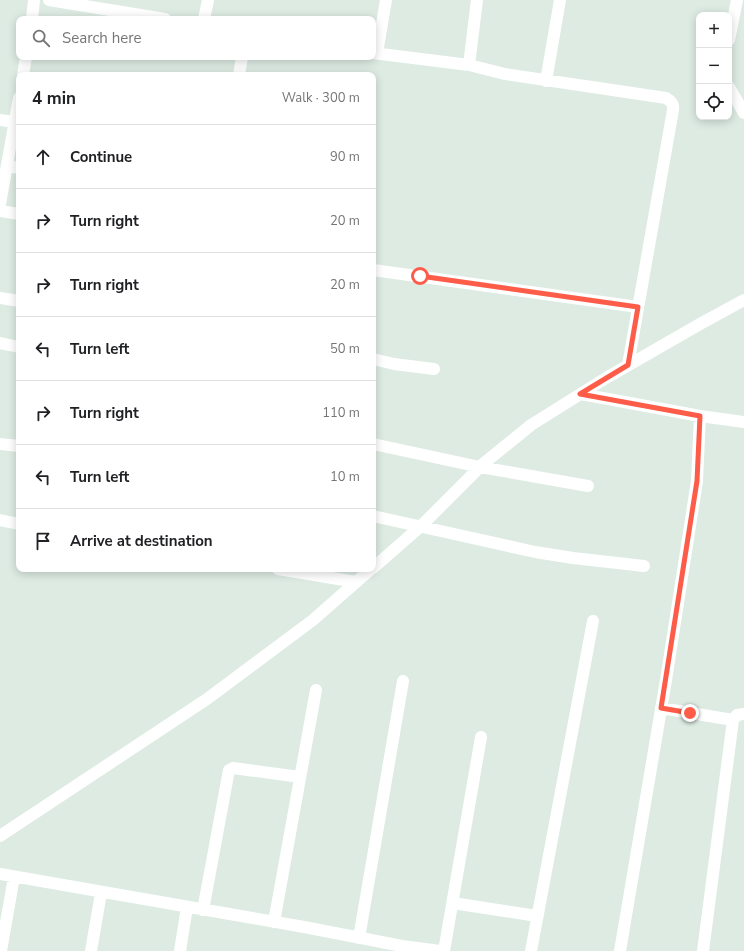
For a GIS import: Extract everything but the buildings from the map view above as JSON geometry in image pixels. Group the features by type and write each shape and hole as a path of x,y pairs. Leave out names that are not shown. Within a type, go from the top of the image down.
{"street":[{"path":"32,16 34,0"},
{"path":"50,0 148,16"},
{"path":"205,16 208,0"},
{"path":"376,48 386,0"},
{"path":"469,64 477,0"},
{"path":"546,81 560,0"},
{"path":"732,27 738,0"},
{"path":"376,53 469,64 505,74 666,98 674,106 628,365"},
{"path":"24,72 26,60"},
{"path":"240,72 242,60"},
{"path":"732,92 744,114"},
{"path":"0,204 16,116"},
{"path":"0,120 15,122"},
{"path":"7,166 16,168"},
{"path":"0,211 16,214"},
{"path":"376,270 638,307"},
{"path":"0,298 16,301"},
{"path":"376,565 421,526 480,467 531,425 628,365 744,300"},
{"path":"0,344 16,347"},
{"path":"376,360 394,364 434,369"},
{"path":"580,394 700,416 744,422"},
{"path":"620,951 697,481 700,416"},
{"path":"0,444 16,446"},
{"path":"376,445 480,467 588,486"},
{"path":"376,517 495,544 573,558 644,566"},
{"path":"0,520 16,523"},
{"path":"296,572 356,582"},
{"path":"0,836 207,699 313,620 367,572"},
{"path":"531,951 593,621"},
{"path":"359,938 402,681"},
{"path":"274,922 316,690"},
{"path":"661,708 733,720"},
{"path":"702,951 733,720 737,715 744,714"},
{"path":"444,951 481,737"},
{"path":"203,910 229,770 233,768 300,777"},
{"path":"0,874 101,893 274,922 359,938 402,948 440,951"},
{"path":"1,951 14,877"},
{"path":"91,951 101,893"},
{"path":"453,903 537,916"},
{"path":"180,951 187,907"}],"route":[{"path":"420,276 638,307 628,365 580,394 700,416 697,481 661,708 690,713"}]}
